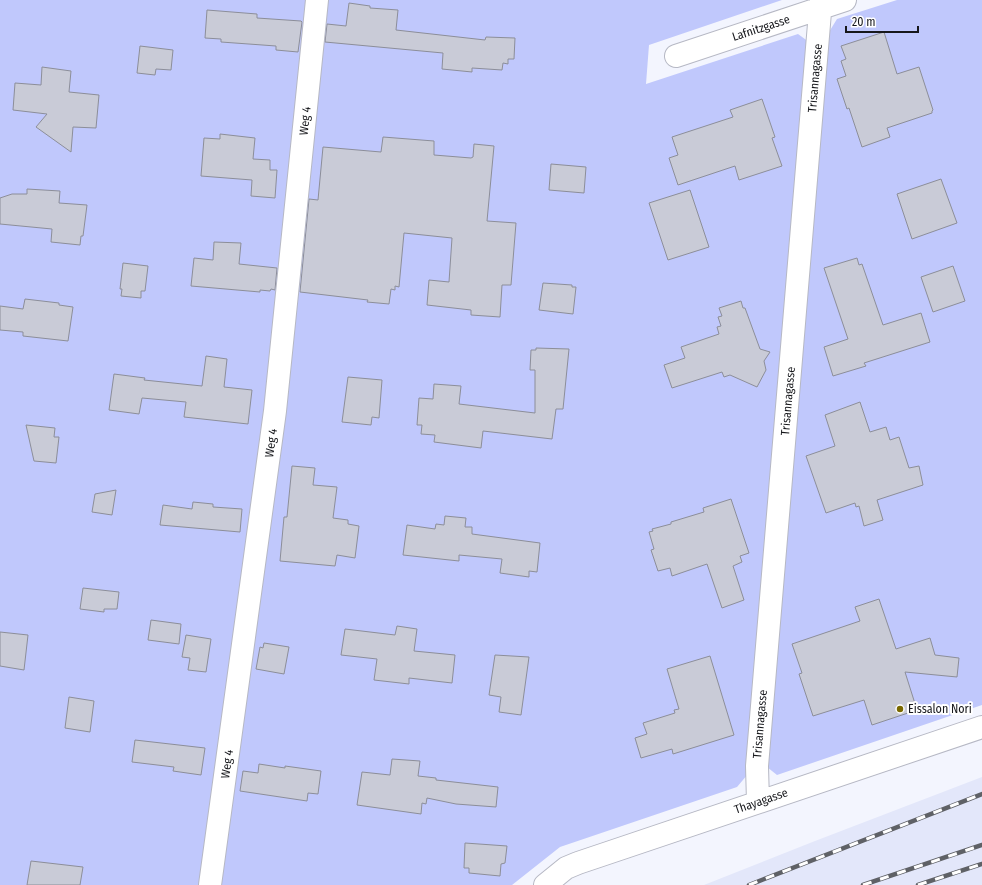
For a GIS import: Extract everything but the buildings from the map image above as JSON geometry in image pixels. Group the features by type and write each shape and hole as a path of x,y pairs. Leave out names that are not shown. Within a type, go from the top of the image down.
{"street":[{"name":"Weg 4","path":"210,885 275,411 317,0"},
{"name":"Lafnitzgasse","path":"676,56 821,4 845,0"},
{"name":"Trisannagasse","path":"758,802 757,766 821,4"},
{"name":"Thayagasse","path":"545,885 566,868 578,863 982,727"}],"shaded area":[{"path":"0,0 782,0 649,45 646,84 798,34 809,42 748,774 737,787 560,847 512,885 0,885"},
{"path":"897,0 982,0 982,705 777,775 767,767 829,32 837,19"},
{"path":"982,777 982,885 704,885 815,841"}],"railway":[{"path":"749,885 982,794"},
{"path":"863,885 982,845"},
{"path":"918,885 982,864"}],"place":[{"name":"Eissalon Nori","path":"900,709"}]}
